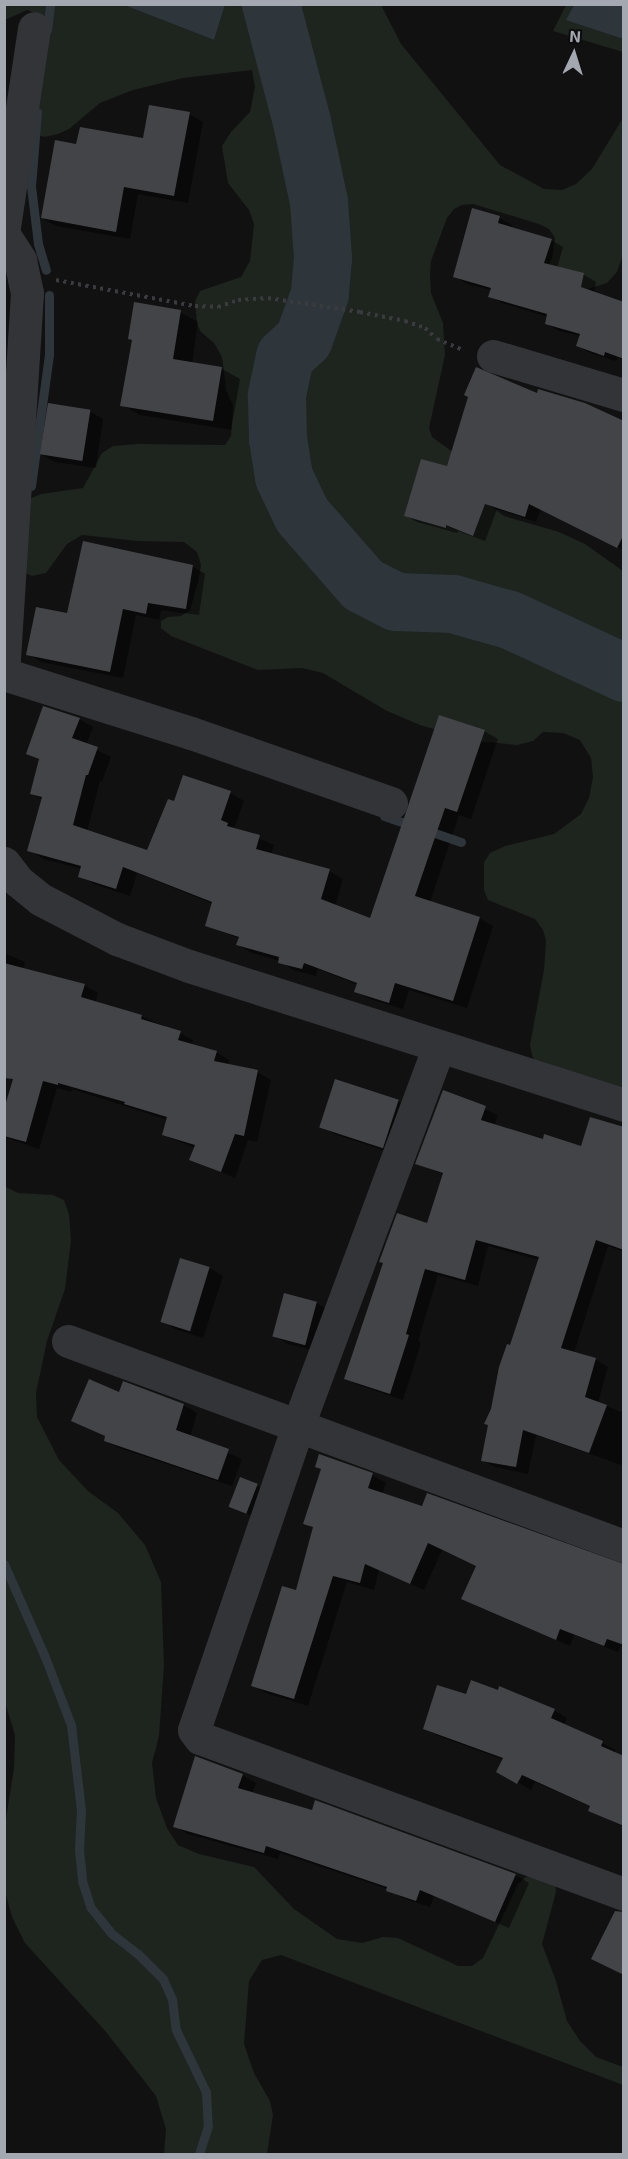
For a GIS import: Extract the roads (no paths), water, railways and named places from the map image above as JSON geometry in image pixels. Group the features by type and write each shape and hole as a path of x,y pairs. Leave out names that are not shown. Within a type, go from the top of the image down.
{"street":[{"path":"4,227 34,28"},
{"path":"4,235 20,260 27,293 4,660"},
{"path":"493,356 624,395"},
{"path":"4,674 191,733 391,803"},
{"path":"4,864 18,881 40,899 117,939 189,966 624,1105"},
{"path":"439,1046 298,1426 195,1724 196,1734 200,1738 624,1894"},
{"path":"68,1341 624,1546"}],"waterway":[{"path":"47,30 50,4"},
{"path":"271,4 302,122 319,202 323,258 320,294 304,339 285,357 277,396 278,439 284,477 302,515 363,585 396,602 453,604 510,620 624,673"},
{"path":"37,112 31,186 38,244 46,270"},
{"path":"31,486 49,355 49,295"},
{"path":"384,816 413,826"},
{"path":"426,830 461,842"},
{"path":"4,1564 45,1657 71,1725 81,1810 79,1850 82,1881 91,1908 111,1933 138,1954 163,1979 172,1999 176,2030 206,2092 208,2126 199,2154"}]}
